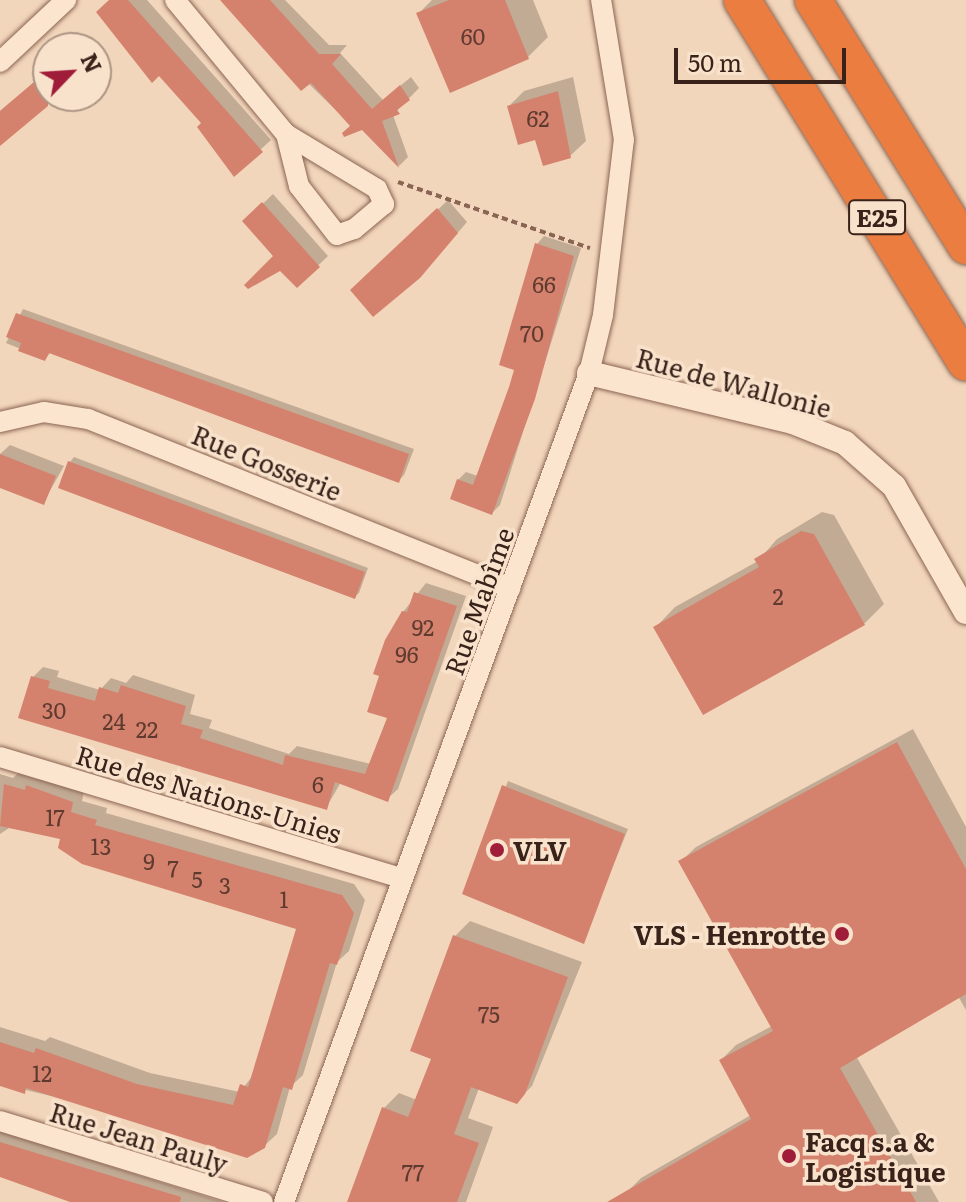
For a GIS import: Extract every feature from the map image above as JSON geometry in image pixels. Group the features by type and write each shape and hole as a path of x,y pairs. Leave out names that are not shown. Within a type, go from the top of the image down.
{"highway":[{"name":"E25","path":"742,0 966,362"},
{"name":"E25","path":"813,0 966,246"},
{"path":"915,165 966,216"}],"street":[{"path":"0,62 66,0"},
{"path":"175,0 286,134 377,189 384,204 354,229 337,235 299,186 286,134"},
{"name":"Rue Mabîme","path":"284,1202 589,373 611,255 624,140 601,0"},
{"name":"Rue de Wallonie","path":"589,373 793,422 845,443 894,486 966,612"},
{"name":"Rue Gosserie","path":"0,422 44,412 88,419 510,588"},
{"name":"Rue des Nations-Unies","path":"0,757 402,878"},
{"name":"Rue Jean Pauly","path":"0,1121 263,1202"}],"path":[{"path":"377,189 396,181 611,255"}],"building":[{"path":"109,0 128,0 263,152 234,177 197,127 201,123 159,76 152,83 96,12"},
{"path":"220,0 270,0 319,54 341,54 332,64 372,109 400,85 410,100 397,110 400,114 382,121 399,168 362,130 344,137 342,133 350,126 332,106 311,83 301,91"},
{"path":"449,0 505,0 529,59 450,93 416,13"},
{"path":"32,84 32,112 41,112 0,146 0,111"},
{"path":"558,91 571,158 543,166 535,140 518,145 507,106"},
{"path":"262,202 320,267 297,288 280,271 248,289 244,285 273,256 242,221"},
{"path":"437,208 458,233 420,278 373,317 350,290"},
{"path":"535,243 574,256 535,399 492,515 450,499 457,479 473,485 509,387 514,370 499,365"},
{"path":"16,313 409,454 399,483 49,353 45,361 18,351 21,343 6,337"},
{"path":"0,454 56,476 44,505 0,488"},
{"path":"68,461 365,572 355,599 58,488"},
{"path":"801,531 814,534 865,625 703,715 653,627 759,567 754,559"},
{"path":"414,592 457,606 388,802 335,782 327,810 18,718 31,676 50,681 48,688 95,701 99,687 118,693 121,685 186,706 181,724 203,730 200,738 283,765 285,755 365,774 387,718 367,712 379,676 373,674 385,640 402,611 407,612"},
{"name":"VLS - Henrotte","path":"897,742 966,869 966,994 840,1068 916,1202 607,1202 751,1119 719,1060 773,1031 678,861"},
{"path":"4,784 25,790 26,785 73,802 71,812 97,820 95,825 342,895 354,913 337,965 330,963 292,1090 283,1087 265,1148 247,1158 26,1088 25,1094 0,1086 0,1042 34,1053 36,1048 137,1084 233,1105 240,1084 248,1087 296,929 82,864 58,848 60,839 0,826"},
{"path":"502,785 625,834 584,944 462,894"},
{"path":"453,935 568,977 525,1094 517,1104 471,1087 454,1134 479,1143 457,1202 347,1202 382,1107 408,1117 431,1059 410,1051"},
{"path":"0,1142 181,1197 180,1202 70,1202 0,1177"}],"place":[{"name":"VLV","path":"497,850"},
{"name":"VLS - Henrotte","path":"842,934"},
{"name":"Facq s.a & Logistique","path":"789,1156"}]}
